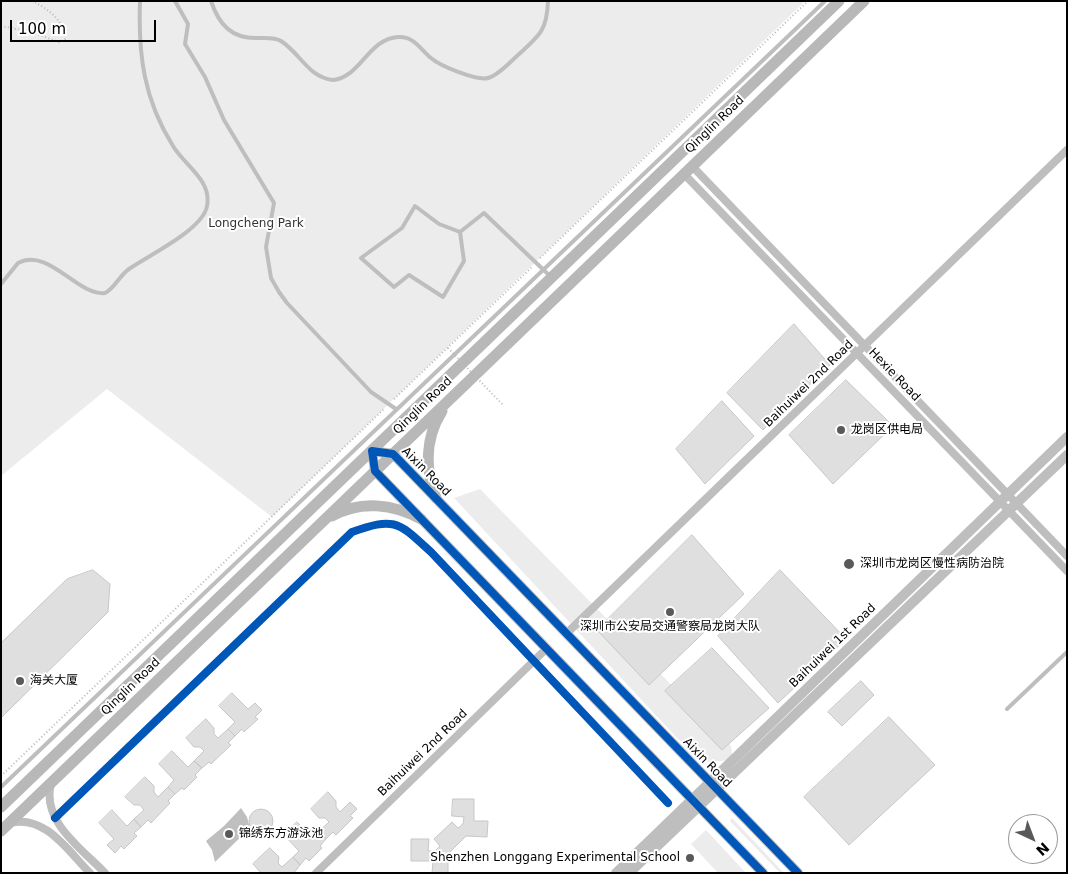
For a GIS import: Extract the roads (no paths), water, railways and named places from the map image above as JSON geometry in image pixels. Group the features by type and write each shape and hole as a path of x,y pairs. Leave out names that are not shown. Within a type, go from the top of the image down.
{"main road":[{"name":"Qinglin Road","path":"1,807 372,450 548,274 839,1"},
{"name":"Qinglin Road","path":"5,827 864,1"},
{"path":"436,498 431,484 428,455 430,438 437,419 450,399"},
{"path":"322,522 342,511 361,506 379,505 396,508 421,519"}],"street":[{"name":"Baihuiwei 2nd Road","path":"567,633 1067,150"},
{"name":"Hexie Road","path":"688,170 865,346 1004,498"},
{"name":"Hexie Road","path":"688,170 857,353 1013,507 1067,556"},
{"name":"Baihuiwei 1st Road","path":"629,873 713,785 1067,437"},
{"name":"Aixin Road","path":"372,450 393,454 798,873"},
{"path":"372,450 375,471 763,873"},
{"name":"Baihuiwei 1st Road","path":"713,785 1067,455"},
{"name":"Hexie Road","path":"1013,507 1067,571"},
{"name":"Baihuiwei 2nd Road","path":"316,873 546,649"},
{"path":"51,783 48,795 55,818 105,873"},
{"name":"Baihuiwei 1st Road","path":"616,873 695,803"},
{"path":"5,827 21,820 32,822 44,828 90,873"}],"lane":[{"path":"1,284 18,263 34,260 45,263 95,292 105,293 126,271 181,237 206,210 208,199 203,183 172,145 146,89 141,63 140,1"},
{"path":"175,1 188,24 185,44 205,77 224,120 274,203 266,247 272,278 288,303 371,392 390,403 396,409"},
{"path":"211,1 218,19 228,30 237,36 281,41 312,72 333,80 348,74 378,44 390,38 403,37 412,40 441,64 476,77 488,78 540,35 546,23 548,1"},
{"path":"1,787 396,409 548,274 825,1"},
{"path":"415,206 439,224 460,232 464,261 443,297 409,275 394,287 361,258 402,228 415,206"},
{"path":"460,232 484,212 548,274"},
{"path":"1007,709 1067,652"}],"place":[{"name":"龙岗区供电局","path":"841,430"},
{"name":"深圳市龙岗区慢性病防治院","path":"849,564"},
{"name":"深圳市公安局交通警察局龙岗大队","path":"670,612"},
{"name":"海关大厦","path":"20,681"},
{"name":"锦绣东方游泳池","path":"229,834"},
{"name":"Shenzhen Longgang Experimental School","path":"690,858"}],"park label":[{"name":"Longcheng Park","path":"256,224"}]}
